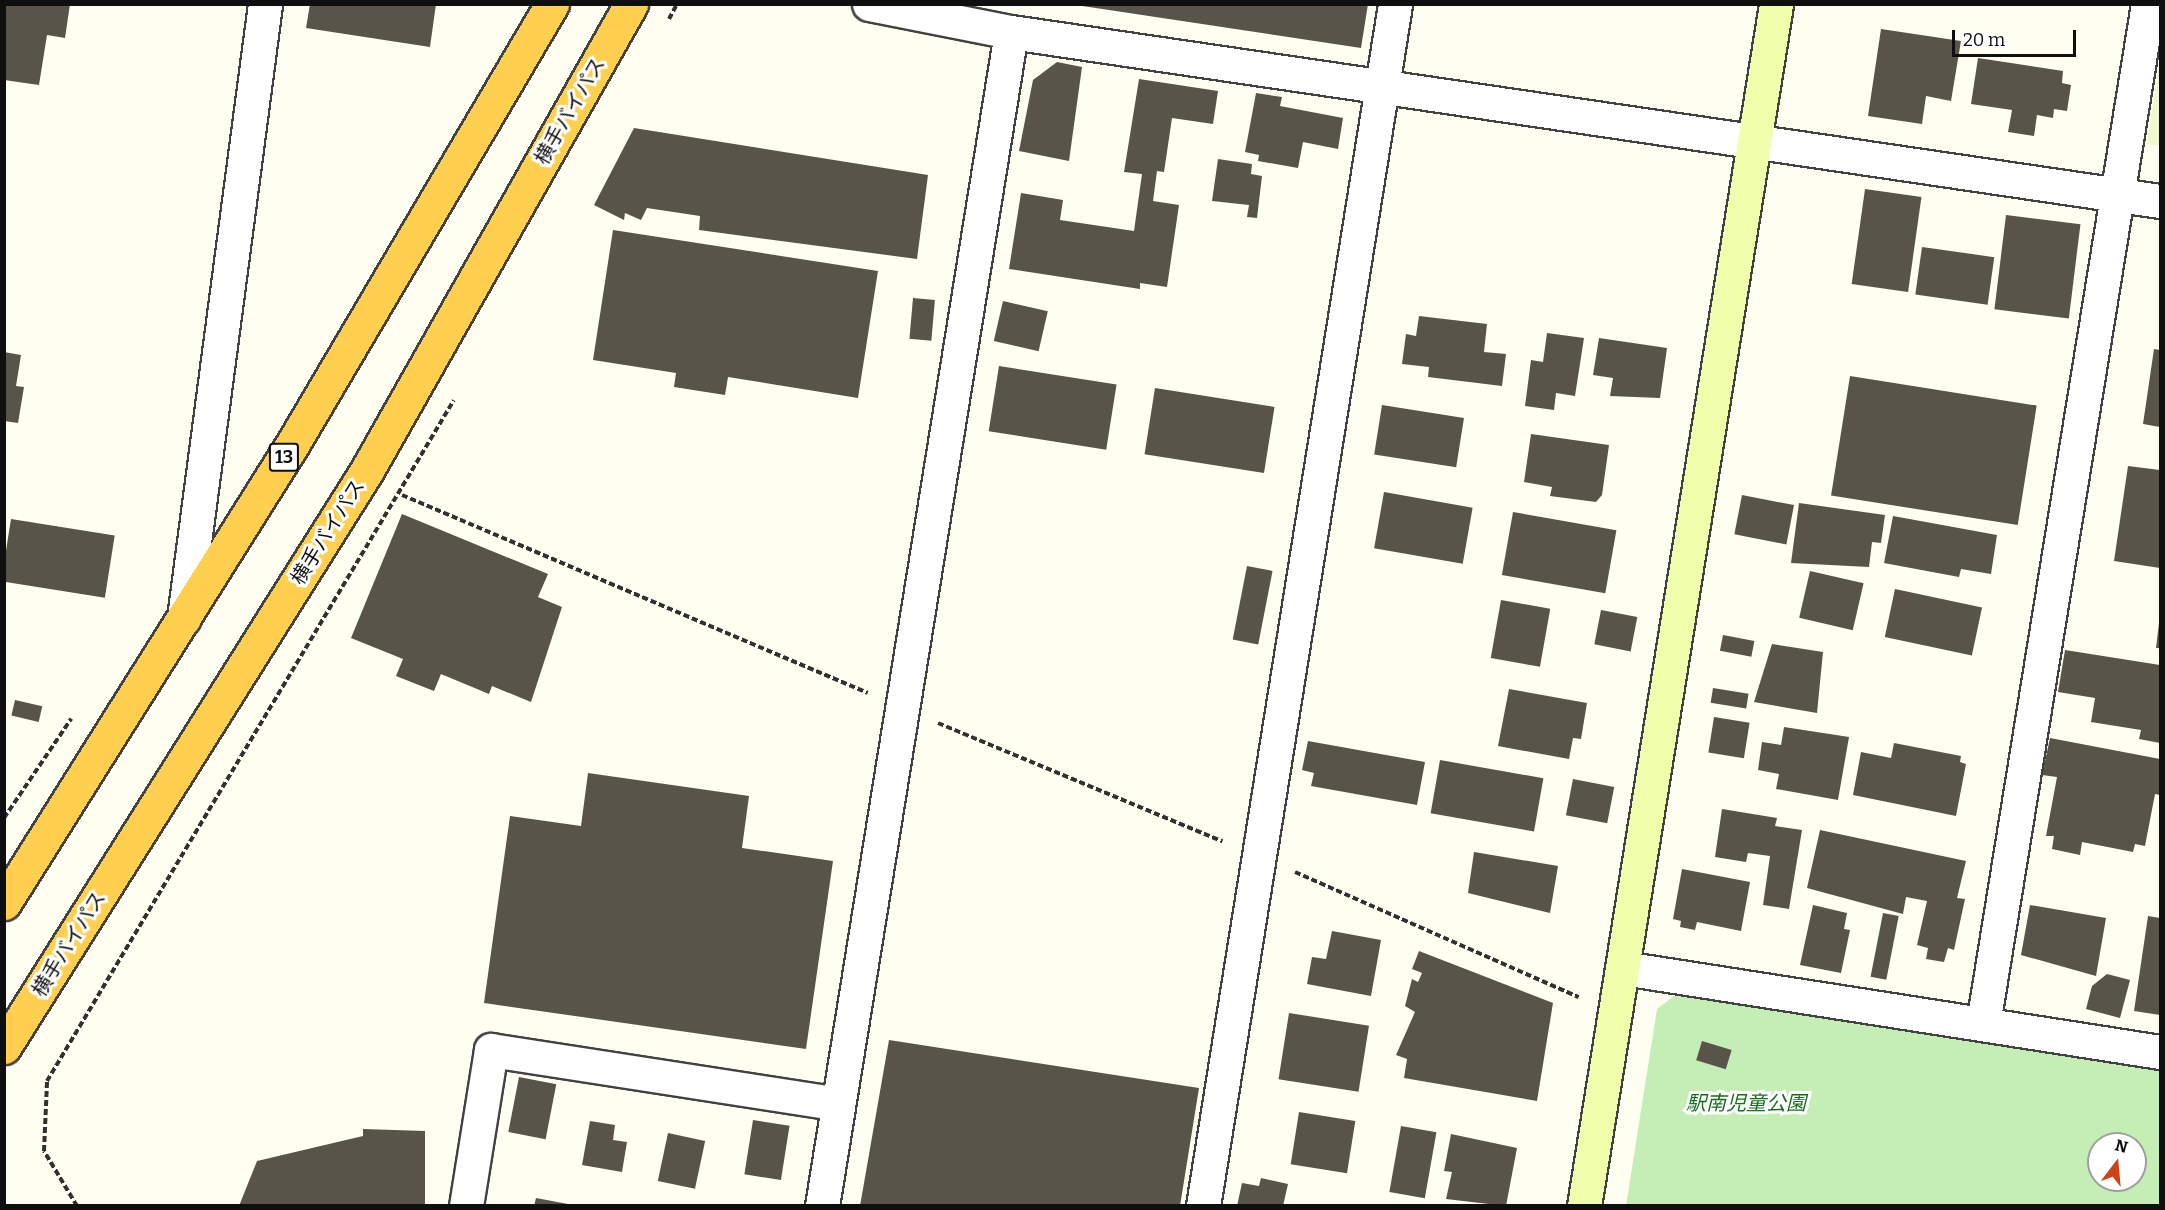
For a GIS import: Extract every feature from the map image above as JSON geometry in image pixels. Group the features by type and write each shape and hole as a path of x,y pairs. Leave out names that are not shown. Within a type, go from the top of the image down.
{"highway":[{"name":"13","path":"4,903 184,618 552,4"},
{"name":"横手バイパス","path":"4,1047 366,471 631,4"}],"street":[{"path":"184,618 265,4"},
{"path":"869,4 1011,32 2160,201"},
{"path":"1203,1206 1395,4"},
{"path":"1584,1206 1776,4"},
{"path":"1983,1024 2148,4"},
{"path":"822,1206 1011,32"},
{"path":"1623,968 2160,1052"},
{"path":"466,1206 491,1050 838,1104"}],"path":[{"path":"665,25 677,4"},
{"path":"77,1206 44,1151 47,1082 402,495 457,395"},
{"path":"402,495 902,708"}],"green space":[{"path":"2160,60 2160,146 2147,144"},
{"name":"駅南児童公園","path":"1682,990 2160,1065 2160,1205 1626,1206 1657,1009"}],"building":[{"path":"4,4 70,4 65,38 47,35 39,85 4,80"},
{"path":"310,4 436,4 430,47 306,28"},
{"path":"1069,4 1368,4 1361,48"},
{"path":"1881,29 1961,41 1951,101 1926,96 1922,124 1868,116"},
{"path":"1978,58 2063,71 2062,83 2071,85 2067,111 2054,109 2053,118 2037,115 2034,136 2008,132 2012,110 1971,104"},
{"path":"1057,62 1082,67 1069,161 1019,151 1033,80"},
{"path":"1139,79 1218,91 1213,124 1172,118 1164,172 1157,171 1153,201 1179,205 1167,287 1140,283 1140,289 1009,269 1021,193 1063,200 1060,220 1134,231 1142,174 1124,172"},
{"path":"1256,93 1282,97 1280,106 1343,118 1338,149 1303,142 1298,168 1258,161 1259,155 1245,152"},
{"path":"634,128 928,175 917,259 699,230 700,216 647,208 641,220 625,213 624,220 594,205"},
{"path":"1218,159 1252,164 1251,174 1262,176 1257,218 1247,217 1249,205 1212,201"},
{"path":"1865,189 1921,197 1908,292 1852,284"},
{"path":"2006,215 2080,224 2069,318 1994,309"},
{"path":"613,230 878,271 858,398 728,377 725,395 674,387 676,373 593,360"},
{"path":"1922,247 1994,257 1988,305 1915,295"},
{"path":"913,298 935,300 931,341 909,339"},
{"path":"1003,301 1048,311 1039,351 994,341"},
{"path":"1419,316 1487,324 1484,352 1506,354 1502,386 1428,377 1429,367 1402,364 1406,334 1416,336"},
{"path":"1547,333 1584,338 1575,396 1556,393 1554,410 1525,406 1531,360 1543,362"},
{"path":"1599,338 1667,348 1660,398 1610,396 1613,378 1593,375"},
{"path":"2154,349 2160,350 2160,427 2143,424"},
{"path":"4,352 21,355 16,386 24,387 18,423 4,421"},
{"path":"999,366 1117,385 1106,450 989,431"},
{"path":"1850,376 2037,406 2018,525 1831,496"},
{"path":"1155,388 1275,407 1264,473 1145,454"},
{"path":"1382,405 1464,418 1456,467 1374,454"},
{"path":"1531,434 1609,445 1602,495 1596,502 1550,496 1552,487 1524,482"},
{"path":"2128,466 2160,470 2160,568 2114,561"},
{"path":"1384,492 1473,508 1463,564 1374,548"},
{"path":"1742,495 1794,505 1786,544 1734,534"},
{"path":"1799,503 1885,515 1881,543 1872,542 1869,567 1791,563"},
{"path":"1513,512 1616,530 1605,593 1502,575"},
{"path":"402,514 548,574 538,597 562,607 531,702 492,686 489,694 441,674 434,691 396,676 403,659 351,638"},
{"path":"1893,516 1997,535 1991,574 1961,569 1959,577 1884,563"},
{"path":"11,519 115,535 105,598 4,582 4,563"},
{"path":"1247,566 1273,571 1258,645 1233,640"},
{"path":"1810,571 1864,583 1853,630 1799,618"},
{"path":"1895,589 1982,608 1972,655 1885,637"},
{"path":"1501,600 1550,609 1540,667 1491,658"},
{"path":"1601,610 1637,617 1631,651 1594,644"},
{"path":"2159,623 2160,648 2156,648"},
{"path":"1723,635 1754,641 1751,657 1720,651"},
{"path":"1772,644 1823,652 1817,713 1754,702"},
{"path":"2065,650 2160,665 2160,743 2139,739 2141,730 2091,722 2095,698 2058,692"},
{"path":"1713,688 1749,694 1746,708 1711,703"},
{"path":"1509,689 1587,703 1581,739 1573,738 1569,759 1498,746"},
{"path":"15,700 42,706 39,722 11,716"},
{"path":"1714,717 1750,723 1744,758 1708,753"},
{"path":"1784,727 1849,737 1838,800 1776,789 1779,774 1758,770 1762,742 1781,745"},
{"path":"2050,738 2160,759 2160,795 2155,794 2145,846 2135,844 2133,852 2082,842 2080,855 2052,849 2054,836 2046,836 2057,777 2042,775"},
{"path":"1308,741 1425,762 1417,805 1311,786 1314,773 1302,770"},
{"path":"1894,743 1961,756 1960,762 1966,764 1956,816 1853,795 1861,752 1891,758"},
{"path":"1440,760 1543,778 1534,831 1431,813"},
{"path":"588,773 749,796 742,848 833,861 806,1049 484,1003 510,816 581,826"},
{"path":"1573,779 1614,787 1607,823 1566,815"},
{"path":"1722,809 1777,818 1775,826 1802,830 1789,909 1763,905 1770,856 1748,853 1746,862 1715,857"},
{"path":"1820,830 1966,861 1957,898 1965,899 1954,950 1948,948 1944,962 1926,959 1928,948 1917,945 1927,901 1906,897 1903,914 1807,888"},
{"path":"1474,852 1558,866 1550,913 1468,893"},
{"path":"1682,869 1750,882 1741,931 1697,922 1695,930 1680,927 1681,921 1673,919"},
{"path":"1813,905 1847,913 1844,929 1850,930 1841,973 1800,965"},
{"path":"2030,905 2106,918 2096,976 2021,955"},
{"path":"1883,913 1899,916 1886,980 1871,977"},
{"path":"2148,916 2160,918 2160,1015 2134,1011"},
{"path":"1332,931 1381,940 1371,996 1307,984 1312,957 1326,959"},
{"path":"1419,951 1553,1003 1537,1101 1404,1078 1407,1059 1396,1055 1415,1012 1405,1006 1412,979 1418,982 1422,973 1412,969"},
{"path":"2107,974 2130,980 2120,1018 2086,1009 2092,986"},
{"path":"1289,1013 1369,1026 1359,1092 1279,1079"},
{"path":"889,1040 1199,1088 1180,1206 860,1206"},
{"path":"1702,1041 1732,1050 1726,1069 1696,1060"},
{"path":"519,1077 556,1084 546,1139 508,1132"},
{"path":"1299,1112 1355,1121 1347,1173 1291,1164"},
{"path":"753,1120 790,1126 781,1180 744,1174"},
{"path":"590,1121 615,1125 613,1140 627,1142 622,1172 582,1165"},
{"path":"1401,1126 1436,1132 1425,1198 1389,1192"},
{"path":"363,1129 425,1131 425,1206 239,1206 257,1161 363,1136"},
{"path":"668,1133 705,1141 695,1189 658,1181"},
{"path":"1451,1134 1517,1148 1506,1206 1446,1199 1452,1172 1444,1171"},
{"path":"1261,1178 1288,1184 1283,1206 1237,1206 1242,1183 1259,1186"},
{"path":"536,1198 568,1204 568,1206 534,1206"}]}
